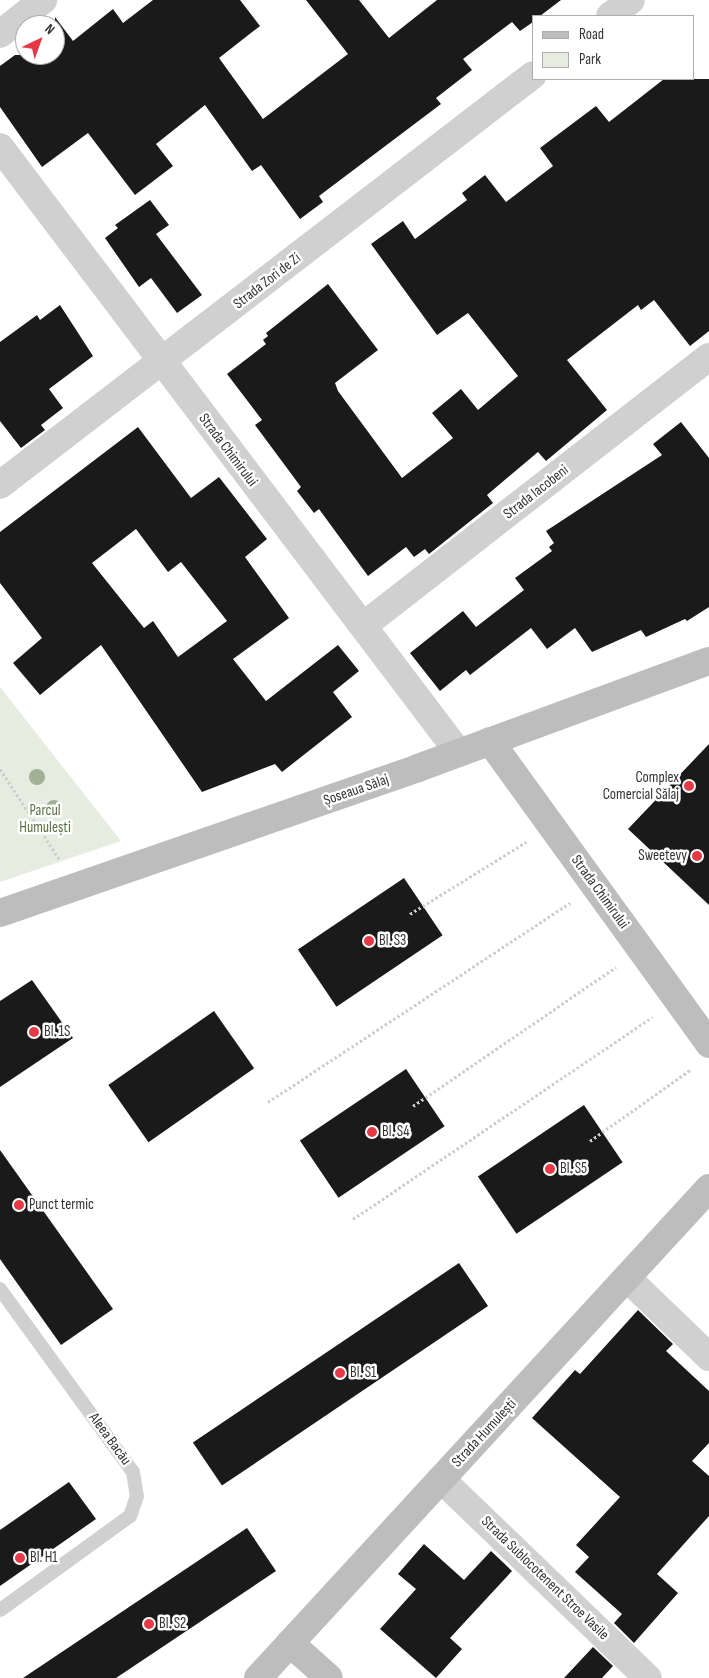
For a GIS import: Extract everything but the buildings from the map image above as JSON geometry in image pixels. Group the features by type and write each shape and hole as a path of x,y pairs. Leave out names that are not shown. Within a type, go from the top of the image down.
{"street":[{"path":"0,34 44,0"},
{"path":"611,15 630,0"},
{"name":"Strada Zori de Zi","path":"0,485 532,77"},
{"name":"Strada Chimirului","path":"0,147 459,753"},
{"name":"Strada Iacobeni","path":"363,626 709,357"},
{"name":"Șoseaua Sălaj","path":"0,913 459,753 709,661"},
{"name":"Strada Chimirului","path":"490,741 709,1044"},
{"name":"Strada Humulești","path":"258,1678 709,1188"},
{"path":"627,1278 709,1357"},
{"name":"Strada Sublocotenent Stroe Vasile","path":"441,1479 648,1678"},
{"path":"290,1643 329,1678"}],"lane":[{"name":"Aleea Bacău","path":"0,1289 133,1472 137,1496 130,1516 0,1610"}],"path":[{"path":"0,769 77,887"},
{"path":"410,914 552,825"},
{"path":"268,1102 596,887"},
{"path":"413,1106 641,950"},
{"path":"353,1219 678,1000"},
{"path":"590,1141 693,1067"}],"green space":[{"name":"Parcul Humulești","path":"0,687 121,841 0,882"}],"place":[{"name":"Complex Comercial Sălaj","path":"689,786"},
{"name":"Sweetevy","path":"697,856"},
{"name":"Bl. S3","path":"369,941"},
{"name":"Bl. 1S","path":"34,1032"},
{"name":"Bl. S4","path":"372,1132"},
{"name":"Bl. S5","path":"550,1169"},
{"name":"Punct termic","path":"19,1205"},
{"name":"Bl. S1","path":"340,1373"},
{"name":"Bl. H1","path":"20,1558"},
{"name":"Bl. S2","path":"149,1624"}]}
